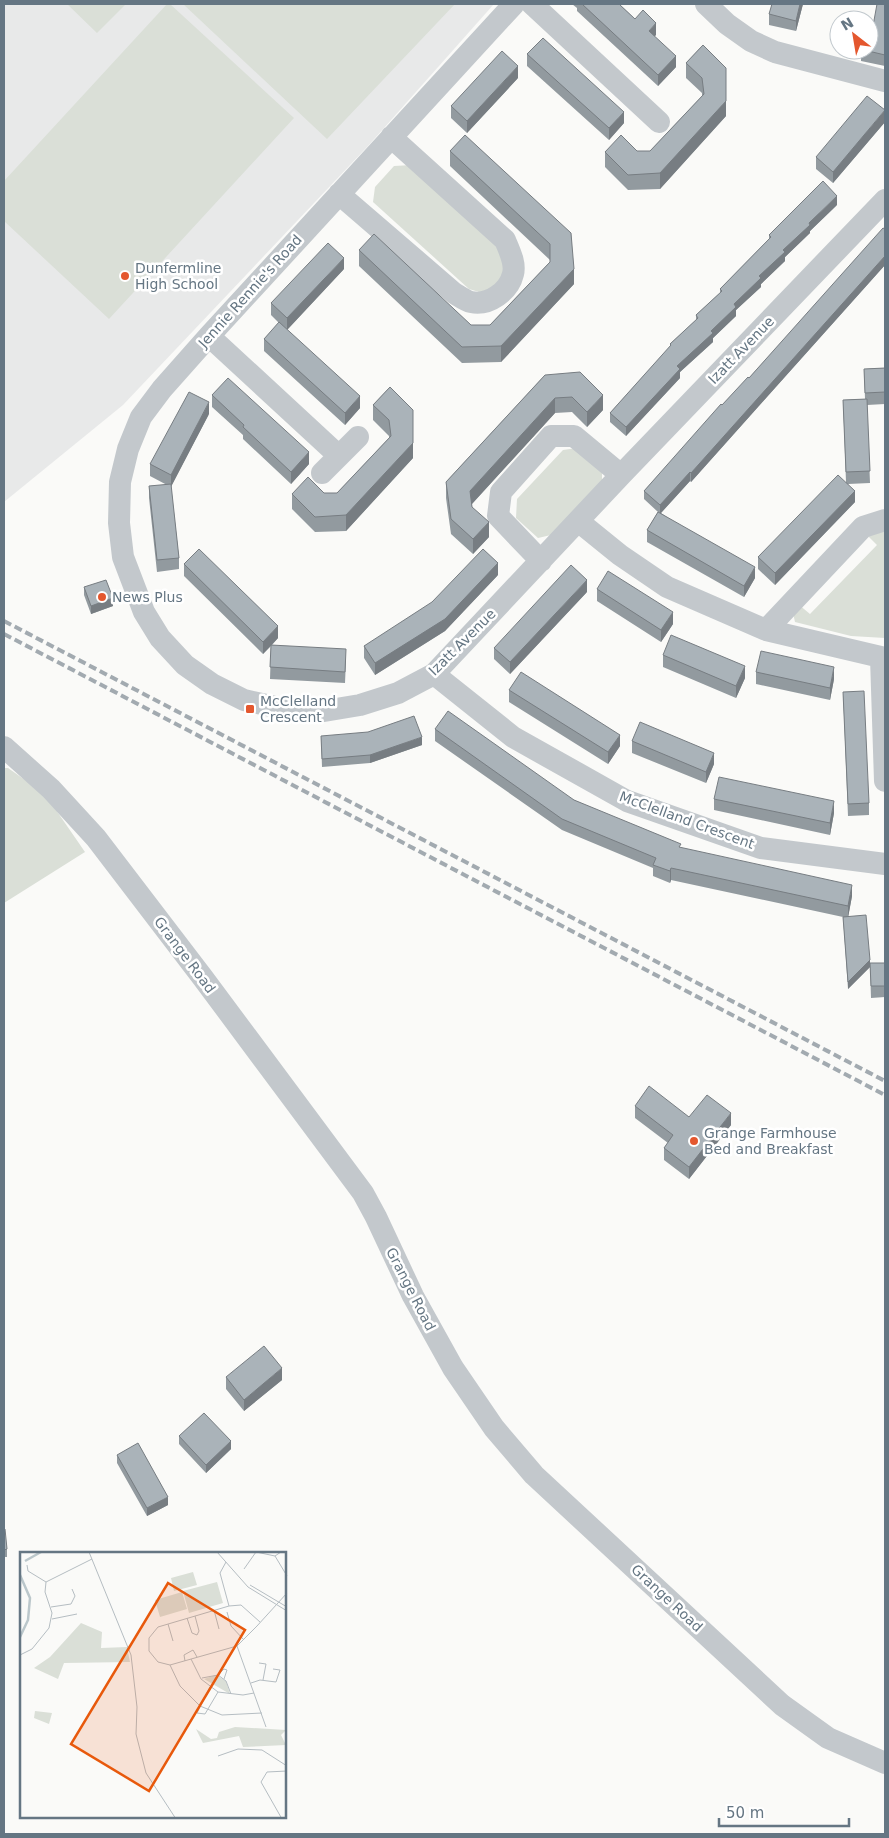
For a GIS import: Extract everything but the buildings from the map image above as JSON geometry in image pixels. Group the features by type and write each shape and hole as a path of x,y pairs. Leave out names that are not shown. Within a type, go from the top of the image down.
{"street":[{"name":"Jennie Rennie's Road","path":"162,389 514,4"},
{"path":"532,4 659,122"},
{"path":"706,4 727,24 750,41 774,52 885,81"},
{"path":"339,194 454,293 472,302 489,302 505,289 514,274 512,255 505,240 391,137"},
{"name":"Izatt Avenue","path":"162,389 142,418 128,449 120,482 119,523 123,557 144,612 160,638 179,658 212,684 244,700 280,708 318,712 360,705 398,693 434,674 621,475 885,200"},
{"path":"209,336 339,456"},
{"path":"541,561 498,516 501,492 551,436 574,436 621,475"},
{"path":"322,473 358,437"},
{"path":"766,630 863,527 885,520"},
{"path":"578,521 620,555 667,587 766,630 883,658 885,782"},
{"name":"McClelland Crescent","path":"434,674 513,737 627,801 761,848 885,864"},
{"name":"Grange Road","path":"4,747 51,789 96,838 363,1193 413,1296 453,1368 494,1428 534,1475 782,1705 828,1738 885,1763"}],"shaded area":[{"name":"Dunfermline High School","path":"4,4 494,4 368,146 123,405 4,502"},
{"path":"67,4 126,4 97,33"},
{"path":"167,4 170,4 294,118 109,319 4,221 4,181"},
{"path":"183,4 455,4 327,139"},
{"path":"412,165 508,252 510,275 489,295 469,289 373,202 375,187 394,166"},
{"path":"577,448 602,468 602,481 551,535 538,538 516,518 517,499 563,450"},
{"path":"885,528 885,638 851,636 795,622 793,613 798,604 810,614 877,545 867,535"},
{"path":"4,768 8,768 45,794 85,852 4,903"}],"railway":[{"path":"4,621 885,1081"},
{"path":"4,634 885,1095"}],"place":[{"name":"Dunfermline High School","path":"125,276"},
{"name":"News Plus","path":"102,597"},
{"name":"McClelland Crescent","path":"250,709"},
{"name":"Grange Farmhouse Bed and Breakfast","path":"694,1141"}]}
